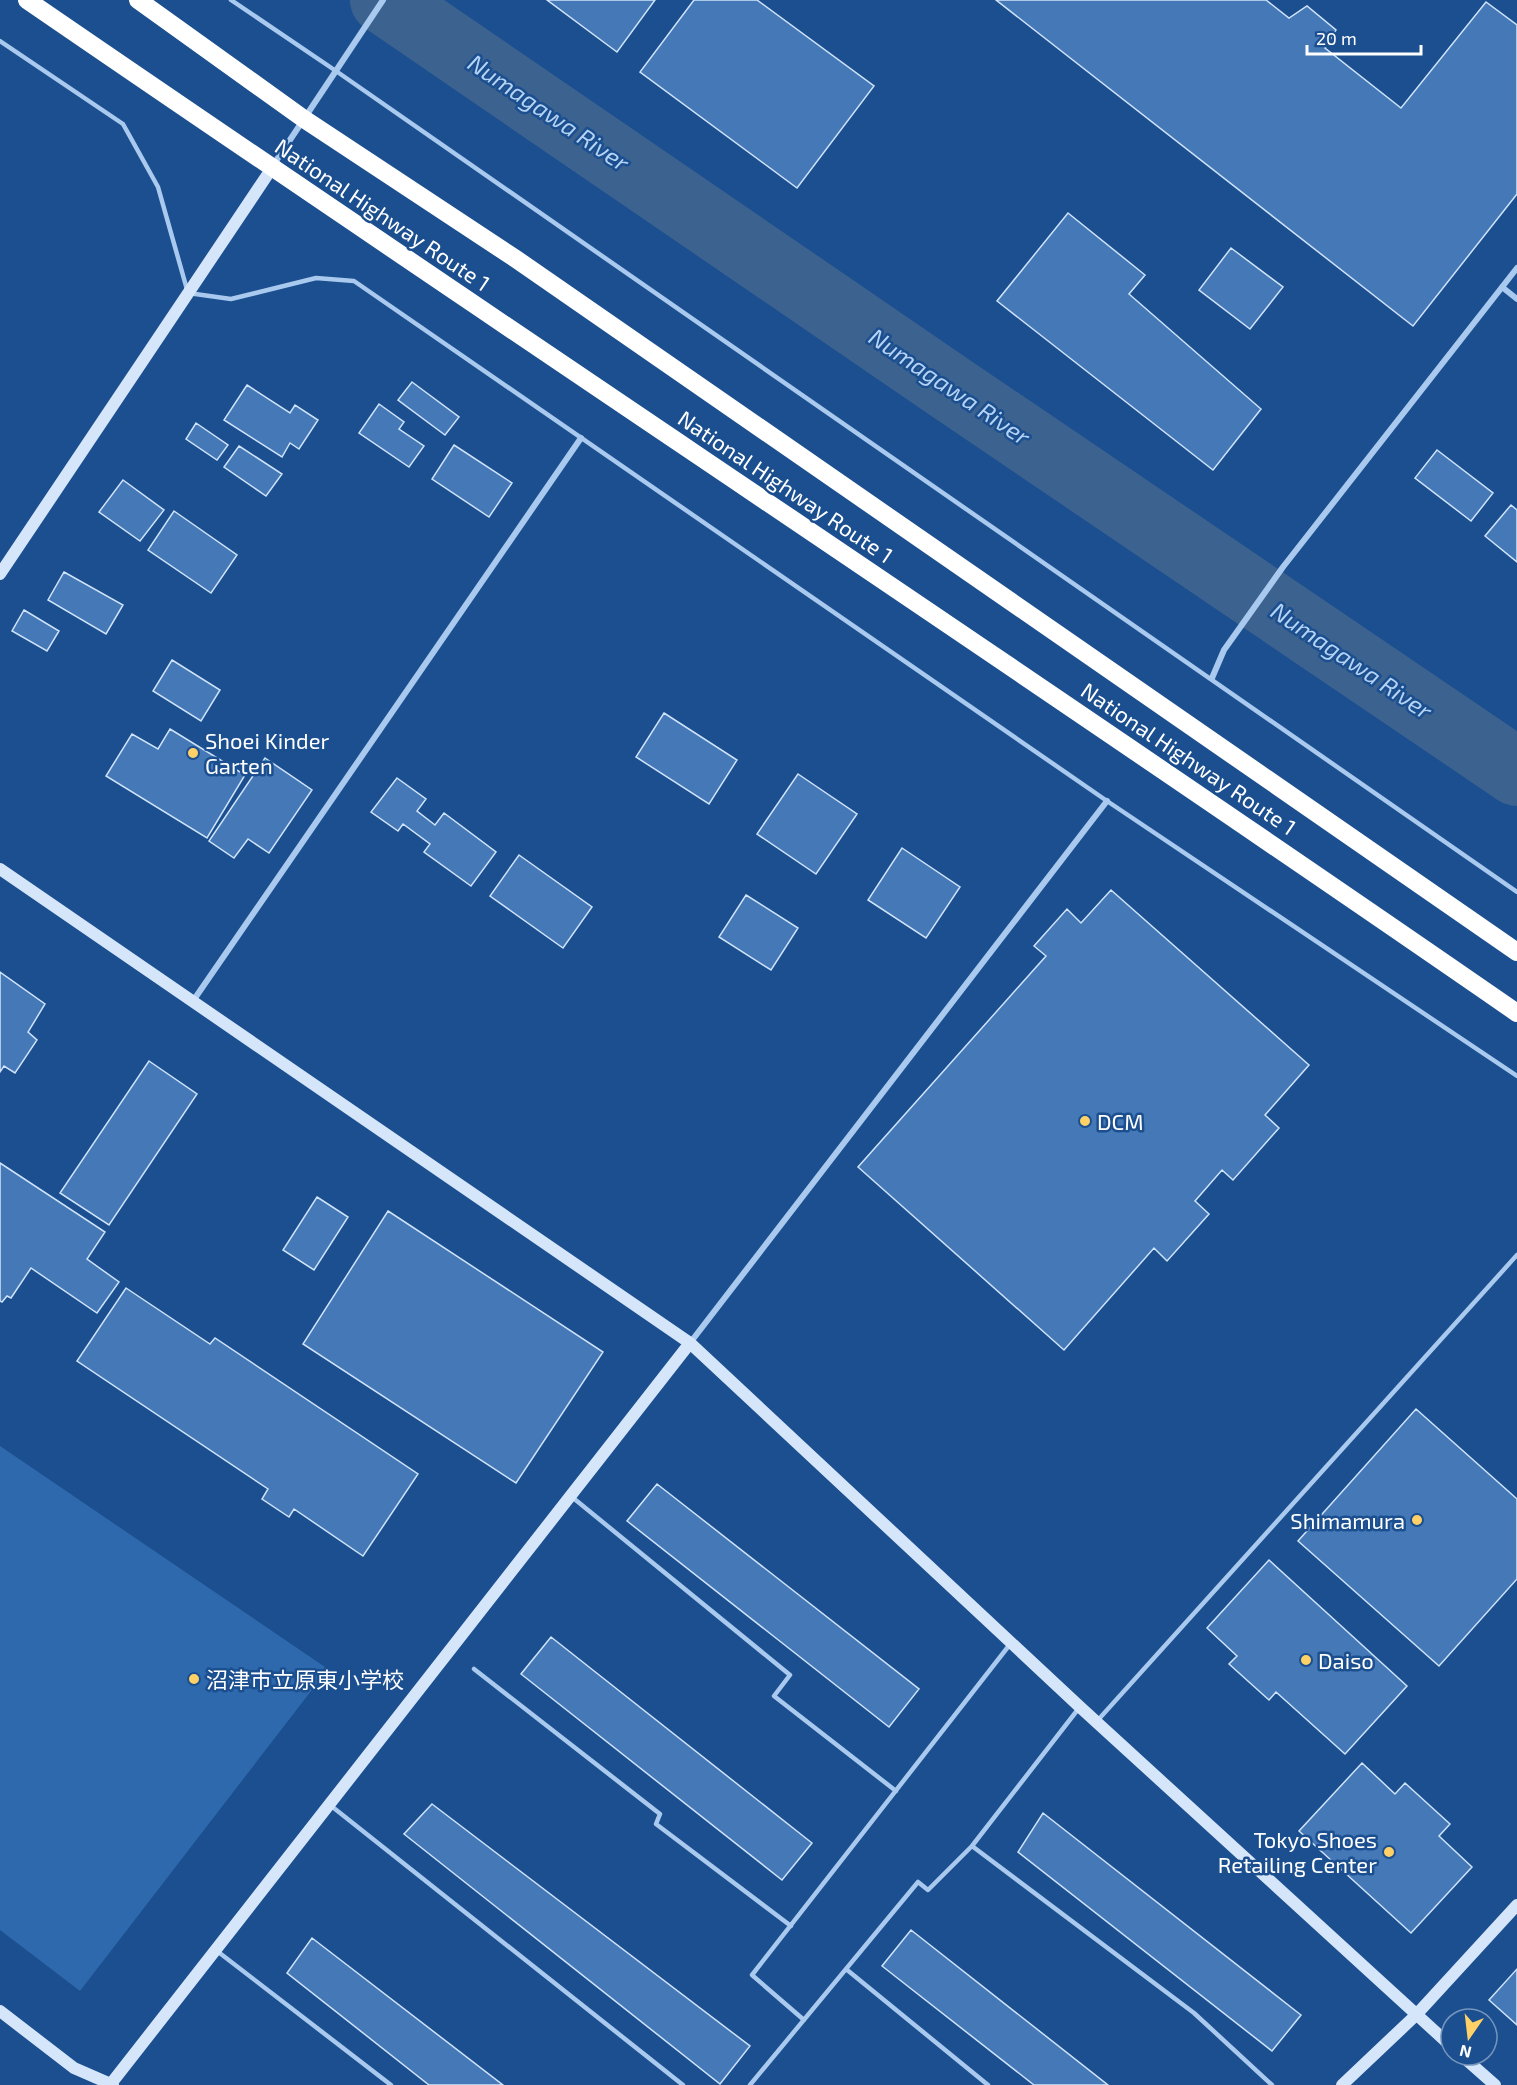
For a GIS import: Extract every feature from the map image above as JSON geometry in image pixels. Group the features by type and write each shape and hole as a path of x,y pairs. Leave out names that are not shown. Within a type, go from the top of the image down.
{"highway":[{"name":"National Highway Route 1","path":"27,0 1100,727 1517,1013"},
{"name":"National Highway Route 1","path":"138,0 304,119 535,273 1517,952"}],"street":[{"path":"0,574 383,0"},
{"path":"1212,678 1224,650 1283,567 1517,268"},
{"path":"1502,287 1517,299"},
{"path":"193,1001 581,438"},
{"path":"0,2011 74,2068 112,2084 690,1343 1107,801"},
{"path":"0,869 690,1343 1096,1722 1439,2035"},
{"path":"1342,2085 1416,2015 1517,1905"},
{"path":"1475,2067 1495,2085"}],"lane":[{"path":"231,0 1212,678 1517,892"},
{"path":"0,41 123,124 158,187 188,293 231,299 316,278 354,281 1107,801 1517,1076"},
{"path":"1096,1722 1517,1255"},
{"path":"571,1496 790,1675 774,1696 896,1791"},
{"path":"804,2020 752,1975 1011,1643"},
{"path":"474,1669 660,1814 656,1824 791,1926"},
{"path":"750,2085 918,1882 928,1890 972,1846 1080,1707"},
{"path":"329,1805 683,2085"},
{"path":"972,1846 1194,2013 1272,2085"},
{"path":"216,1950 391,2085"},
{"path":"846,1969 988,2085"}],"shaded area":[{"path":"0,1446 328,1669 80,1991 0,1930"}],"building":[{"path":"547,0 655,0 617,52"},
{"path":"694,0 757,0 874,86 797,188 640,72"},
{"path":"996,0 1266,0 1289,18 1307,6 1336,30 1325,48 1401,108 1486,2 1517,25 1517,194 1413,326"},
{"path":"1068,213 1145,275 1129,294 1261,409 1213,470 997,301"},
{"path":"1231,248 1283,287 1250,329 1199,290"},
{"path":"412,382 459,417 445,435 398,400"},
{"path":"247,385 290,413 295,405 318,420 299,449 290,443 282,457 224,420"},
{"path":"379,404 404,422 399,429 424,446 409,467 359,433"},
{"path":"196,423 228,445 217,460 186,439"},
{"path":"454,445 512,483 489,517 432,479"},
{"path":"239,446 282,474 266,496 224,467"},
{"path":"1437,450 1493,493 1471,521 1415,478"},
{"path":"123,480 164,510 140,541 99,512"},
{"path":"1511,505 1517,510 1517,562 1485,536"},
{"path":"174,511 237,555 211,593 148,550"},
{"path":"64,572 123,605 106,634 48,600"},
{"path":"24,610 59,631 47,651 12,631"},
{"path":"172,660 220,690 201,721 153,691"},
{"path":"664,713 737,760 709,804 636,757"},
{"path":"170,729 245,775 207,838 106,776 132,734 158,749"},
{"path":"265,758 312,790 269,853 248,839 234,858 209,841"},
{"path":"798,774 857,814 816,874 757,834"},
{"path":"397,778 426,799 417,811 435,825 444,813 496,852 471,886 424,852 430,844 403,824 398,831 371,812"},
{"path":"902,848 960,887 926,938 868,900"},
{"path":"519,855 592,907 563,948 490,896"},
{"name":"DCM","path":"1111,890 1309,1065 1265,1115 1279,1128 1233,1180 1222,1170 1195,1201 1209,1214 1167,1261 1154,1248 1064,1350 858,1167 1046,956 1034,946 1067,909 1081,923"},
{"path":"746,895 798,928 771,970 719,937"},
{"path":"0,972 45,1004 28,1032 37,1040 15,1073 4,1066 0,1072"},
{"path":"149,1061 197,1094 109,1225 60,1193"},
{"path":"0,1163 105,1232 87,1259 119,1282 97,1313 31,1268 11,1298 7,1296 2,1302 0,1301"},
{"path":"317,1197 348,1217 314,1270 283,1250"},
{"path":"388,1211 603,1352 516,1483 303,1344"},
{"path":"126,1288 210,1344 215,1338 418,1474 363,1556 294,1509 289,1517 262,1499 268,1489 77,1361"},
{"name":"Shimamura","path":"1416,1409 1517,1499 1517,1579 1439,1666 1298,1541"},
{"path":"657,1484 919,1689 889,1727 627,1521"},
{"name":"Daiso","path":"1269,1560 1407,1686 1345,1754 1276,1692 1269,1700 1229,1664 1237,1656 1207,1628"},
{"path":"551,1637 812,1843 782,1880 521,1674"},
{"name":"Tokyo Shoes Retailing Center","path":"1362,1763 1395,1794 1405,1783 1450,1824 1439,1836 1472,1867 1411,1933 1299,1831"},
{"path":"432,1804 750,2046 720,2084 404,1834"},
{"path":"1043,1813 1301,2015 1272,2051 1018,1852"},
{"path":"911,1930 1108,2085 1034,2085 882,1966"},
{"path":"312,1938 503,2085 429,2085 287,1973"},
{"path":"1517,1969 1517,2025 1489,2000"}],"waterway":[{"name":"Numagawa River","path":"384,0 1517,772"}],"place":[{"name":"Shoei Kinder Garten","path":"193,753"},
{"name":"DCM","path":"1085,1121"},
{"name":"Shimamura","path":"1417,1520"},
{"name":"Daiso","path":"1306,1660"},
{"name":"沼津市立原東小学校","path":"194,1679"},
{"name":"Tokyo Shoes Retailing Center","path":"1389,1852"}]}
